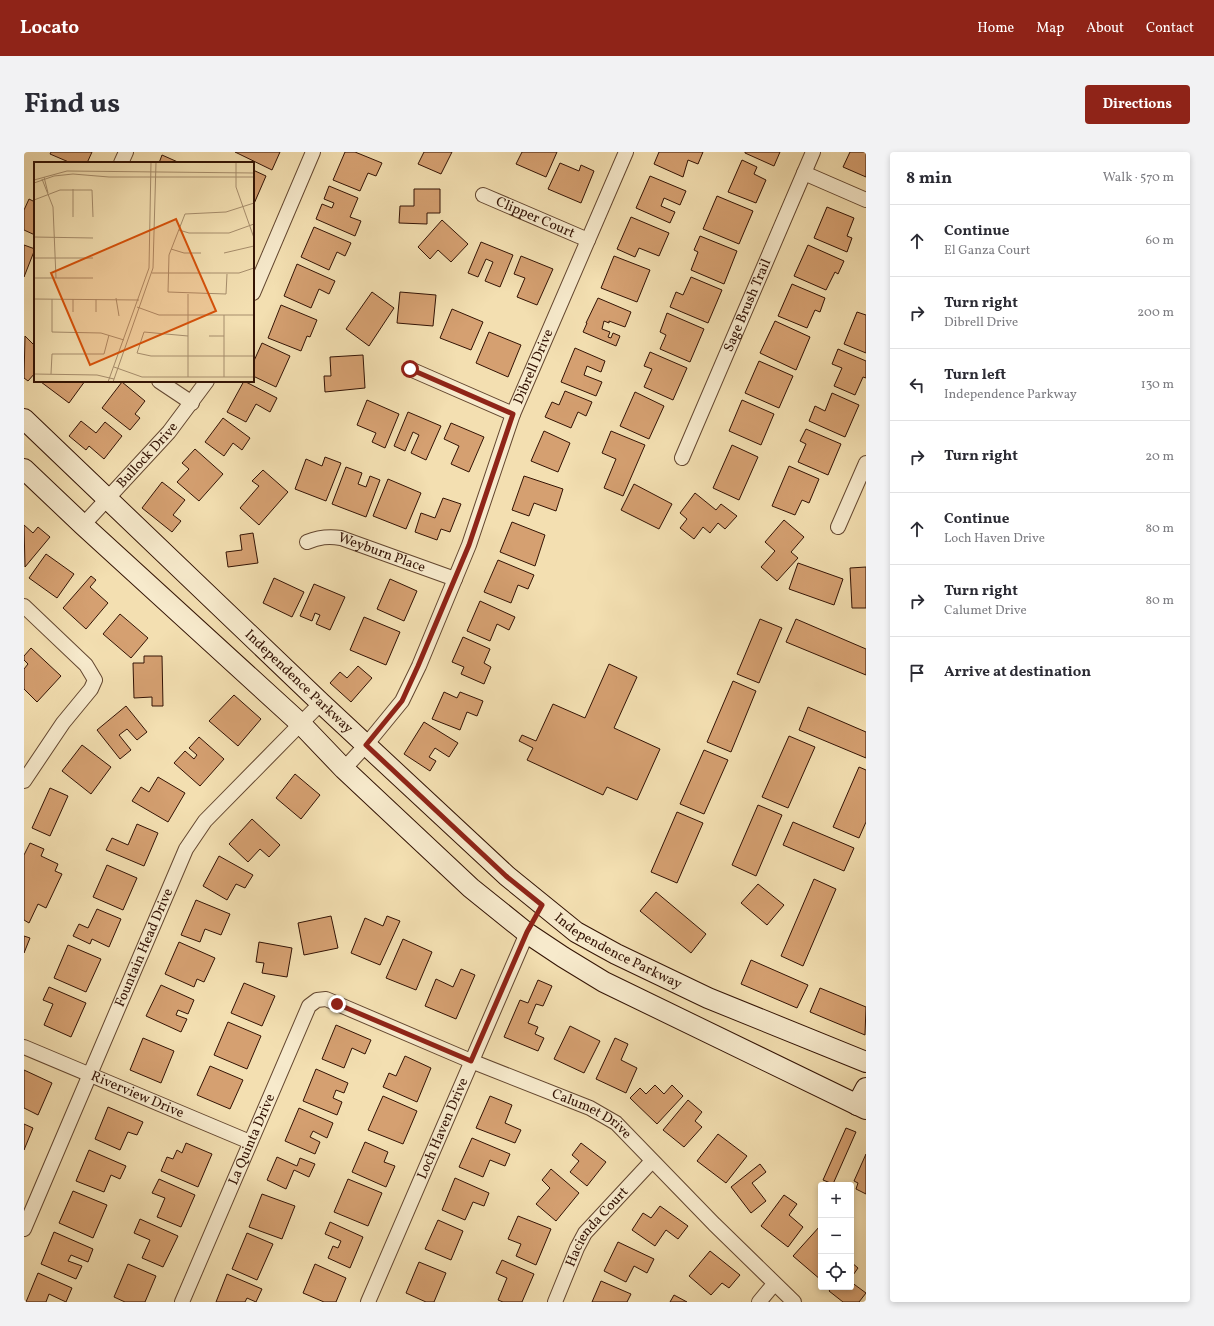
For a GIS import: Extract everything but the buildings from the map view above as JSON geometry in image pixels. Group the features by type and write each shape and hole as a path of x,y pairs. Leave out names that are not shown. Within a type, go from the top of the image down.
{"main road":[{"name":"Independence Parkway","path":"24,419 366,745 506,876 576,932 616,954 708,998 866,1062"},
{"path":"24,469 83,525 301,724 344,769 471,888 527,932 562,957 604,982 863,1101"},
{"path":"527,932 542,905"}],"street":[{"path":"121,162 126,152"},
{"path":"254,291 313,152"},
{"name":"Dibrell Drive","path":"344,769 402,701 418,666 476,525 513,414 626,152"},
{"name":"Sage Brush Trail","path":"682,458 814,152"},
{"path":"804,173 866,200"},
{"name":"Clipper Court","path":"483,195 588,240"},
{"path":"410,369 513,414"},
{"path":"160,382 192,403"},
{"name":"Bullock Drive","path":"83,525 169,432 206,382"},
{"path":"838,527 866,463"},
{"name":"Weyburn Place","path":"307,542 329,536 341,538 455,579"},
{"path":"24,606 86,665 95,680 91,688 44,748 24,781"},
{"name":"Fountain Head Drive","path":"24,1229 178,865 189,845 205,822 322,703"},
{"name":"Loch Haven Drive","path":"368,1302 527,932"},
{"name":"La Quinta Drive","path":"182,1302 309,1006 320,999 326,999 337,1004"},
{"name":"Calumet Drive","path":"337,1004 471,1061 590,1108 616,1123 774,1284 794,1302"},
{"name":"Riverview Drive","path":"24,1047 250,1142"},
{"name":"Hacienda Court","path":"556,1302 577,1248 586,1233 652,1161"},
{"path":"759,1302 774,1284"}],"route":[{"path":"337,1004 471,1061 527,932 542,905 506,876 366,745 402,701 418,666 469,545 513,414 410,369"}]}
